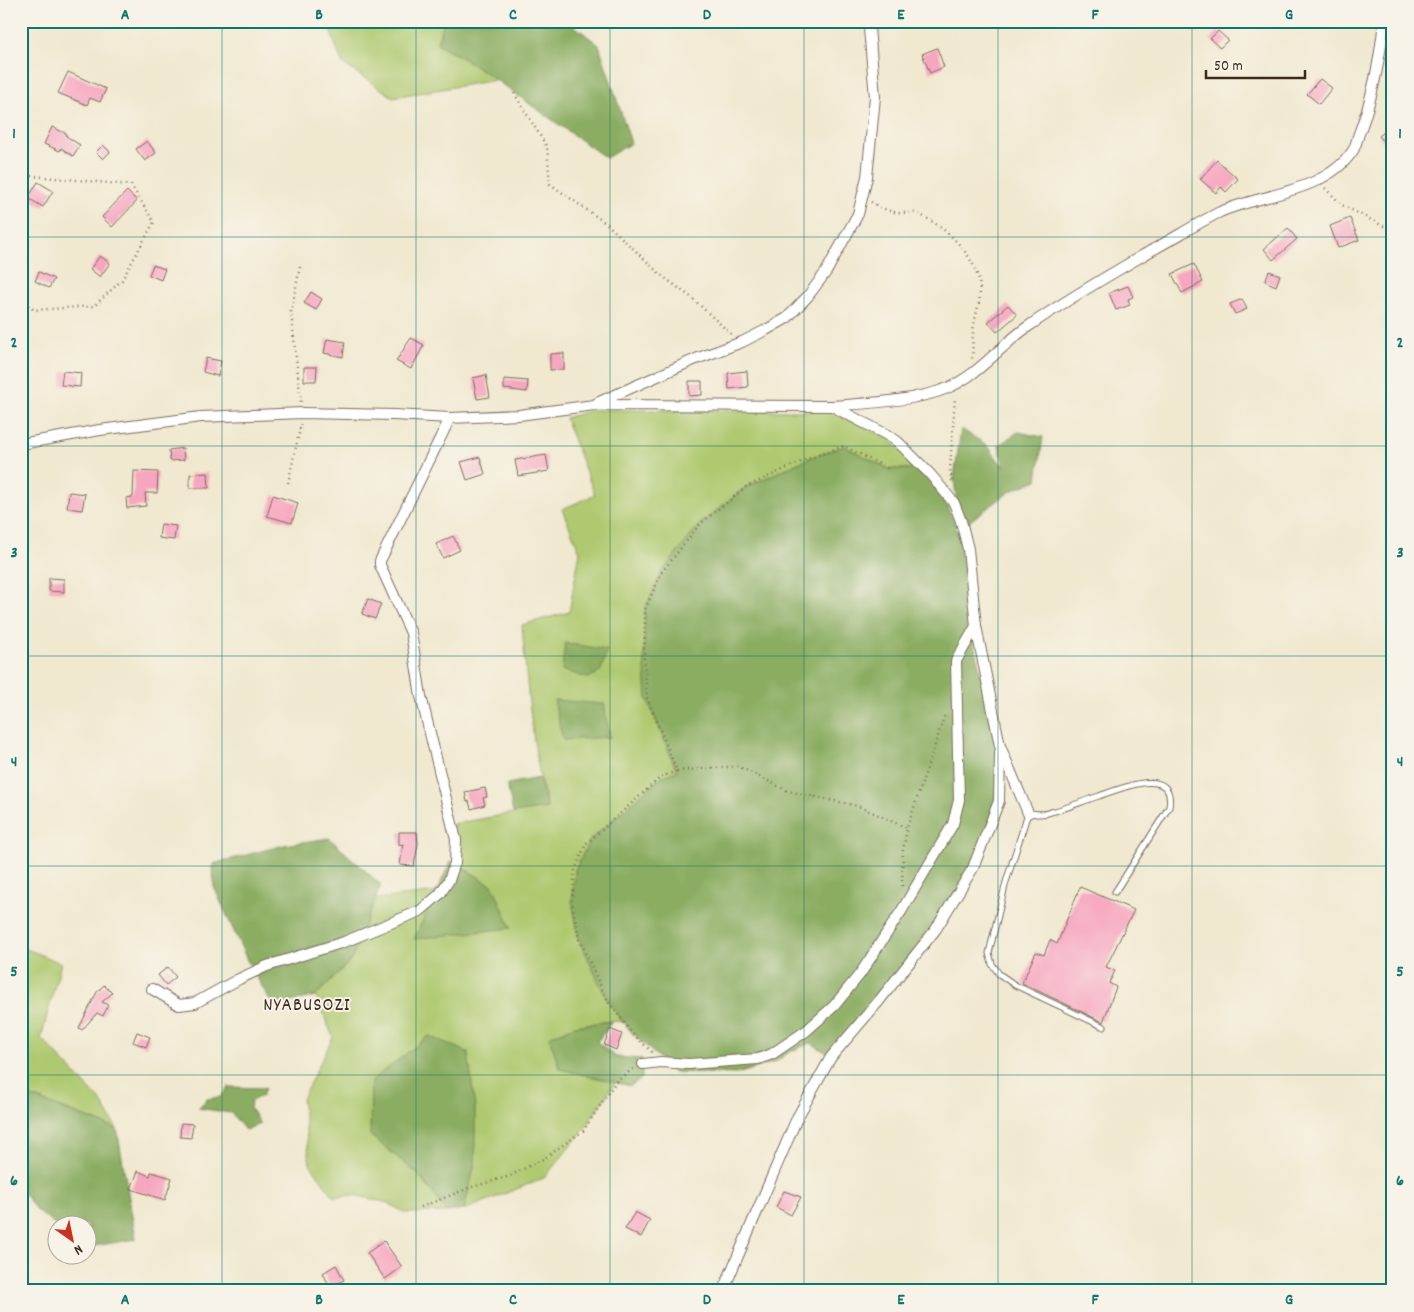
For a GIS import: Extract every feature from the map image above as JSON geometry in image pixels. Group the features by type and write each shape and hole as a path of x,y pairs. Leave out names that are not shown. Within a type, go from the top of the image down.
{"street":[{"path":"21,444 100,430 201,417 303,413 450,418 519,415 594,404 832,406 878,402 944,390 970,375 1023,330 1054,308 1196,225 1240,204 1318,181 1340,165 1352,152 1367,113 1380,56 1384,21"},
{"path":"594,404 696,359 742,342 787,318 808,296 826,272 858,214 867,177 875,97 868,25"},
{"path":"832,406 898,442 930,474 954,503 968,549 976,626 1000,746 1028,813"},
{"path":"152,989 179,1005 195,1003 239,978 267,966 344,942 420,911 440,894 449,880 455,864 456,840 421,696 411,632 380,565 380,561 450,418"},
{"path":"643,1064 661,1062 689,1064 758,1059 772,1054 806,1031 834,1006 860,974 902,910 953,824 959,800 956,661 976,626"},
{"path":"723,1291 797,1118 831,1057 879,1001 936,929 973,868 999,801 1000,746"}],"lane":[{"path":"1104,1027 1015,985 1000,974 992,964 990,953 1006,882 1028,813 1050,813 1135,783 1151,782 1162,784 1170,798 1169,807 1115,892"}],"path":[{"path":"868,25 905,21"},
{"path":"514,93 547,147 550,184 606,224 661,275 692,298 728,332 742,342"},
{"path":"21,175 130,185 154,222 122,280 94,306 34,310 21,300"},
{"path":"1318,181 1342,205 1393,231"},
{"path":"862,200 888,210 900,213 909,212 921,216 949,234 969,257 980,288 980,300 973,334 974,345 970,375"},
{"path":"288,483 303,413 291,312 300,267"},
{"path":"954,503 950,470 956,394"},
{"path":"677,771 647,698 644,666 644,609 662,572 700,524 746,488 807,458 844,446 889,469"},
{"path":"902,910 903,850 907,828 948,708"},
{"path":"661,1062 632,1033 606,1000 579,939 572,901 575,870 586,844 661,777 677,771 738,766 788,791 858,806 907,828"},
{"path":"420,1207 469,1188 510,1176 544,1159 583,1132 617,1080 643,1064"}],"green space":[{"path":"327,21 444,21 437,43 496,80 393,97 342,63"},
{"path":"444,21 568,21 599,45 631,143 606,158 479,68 437,43"},
{"path":"592,410 827,411 888,437 918,469 889,469 844,446 807,459 746,487 700,524 647,698 677,771 661,777 590,840 607,1000 623,1022 612,1021 574,1026 617,1080 583,1131 544,1178 464,1210 475,1162 370,1135 419,1175 447,1212 405,1213 388,1203 354,1195 334,1197 310,1164 302,1099 333,1037 316,996 351,960 375,899 493,886 455,863 453,824 547,807 534,740 522,625 569,612 580,552 562,509 595,495 565,418"},
{"path":"961,429 988,446 1004,468 999,445 1018,432 1043,437 1037,480 1011,491 963,526 957,506 954,478"},
{"path":"844,446 889,469 927,469 947,506 961,539 970,627 993,727 999,745 999,799 973,867 936,928 830,1055 811,1043 789,1052 775,1062 737,1074 674,1072 632,1033 607,1000 579,939 572,901 575,870 590,840 661,777 677,771 647,698 644,657 645,609 662,572 700,524 746,487 807,459"},
{"path":"565,643 607,650 600,672 588,678 562,670"},
{"path":"554,700 604,704 610,737 563,740"},
{"path":"539,778 547,808 513,813 507,784"},
{"path":"329,838 381,885 351,960 316,996 273,1006 247,960 214,887 213,864 284,845"},
{"path":"451,861 493,886 511,928 414,939"},
{"path":"21,947 61,963 41,1038 100,1100 117,1129 21,1093"},
{"path":"612,1021 597,1042 616,1057 642,1059 642,1078 630,1086 560,1069 549,1037 574,1026"},
{"path":"429,1036 468,1052 475,1108 475,1162 464,1210 447,1212 419,1175 370,1135 371,1081"},
{"path":"228,1087 265,1088 262,1096 251,1101 250,1108 260,1124 245,1130 231,1113 198,1108 207,1099 221,1097"},
{"path":"21,1093 117,1129 136,1239 98,1245 98,1214 48,1214 48,1219 37,1211 21,1190"}],"building":[{"path":"1218,31 1228,40 1220,48 1210,39"},
{"path":"937,48 944,67 930,73 922,54"},
{"path":"68,72 106,89 100,102 90,98 87,105 58,93"},
{"path":"1320,79 1332,88 1319,104 1307,94"},
{"path":"1393,125 1393,152 1379,136"},
{"path":"52,127 67,134 66,136 80,145 73,156 61,148 60,151 44,144"},
{"path":"147,141 156,153 145,161 136,149"},
{"path":"103,145 110,152 103,159 96,152"},
{"path":"1217,160 1238,179 1226,192 1221,187 1216,193 1200,179"},
{"path":"38,182 53,191 43,207 28,198"},
{"path":"127,191 137,201 112,227 102,217"},
{"path":"1350,218 1359,240 1338,248 1330,226"},
{"path":"1288,228 1297,239 1273,260 1264,249"},
{"path":"100,256 110,263 100,277 90,269"},
{"path":"1194,264 1203,282 1182,293 1172,274"},
{"path":"153,265 165,269 161,280 149,275"},
{"path":"1269,271 1280,275 1276,286 1265,281"},
{"path":"39,272 54,279 49,288 35,281"},
{"path":"1128,286 1133,297 1128,299 1130,305 1116,310 1109,293"},
{"path":"311,292 322,299 316,310 304,303"},
{"path":"1242,299 1247,309 1235,314 1230,304"},
{"path":"1008,305 1017,315 997,332 988,322"},
{"path":"411,338 424,345 411,369 396,361"},
{"path":"327,339 345,342 343,357 324,353"},
{"path":"564,353 564,369 550,370 550,354"},
{"path":"206,358 221,361 218,376 203,372"},
{"path":"304,367 317,367 316,381 304,381"},
{"path":"63,371 81,373 80,387 61,385"},
{"path":"747,371 748,387 729,389 728,373"},
{"path":"486,375 490,397 477,399 473,378"},
{"path":"504,379 528,381 527,392 504,389"},
{"path":"689,381 702,381 702,395 689,396"},
{"path":"183,448 184,460 170,461 169,450"},
{"path":"546,455 549,471 518,476 515,460"},
{"path":"480,457 485,474 467,480 461,462"},
{"path":"134,471 158,472 157,493 145,493 146,506 127,508 126,498 133,497"},
{"path":"208,473 209,488 190,488 190,474"},
{"path":"69,492 85,494 82,510 67,508"},
{"path":"273,495 298,503 292,523 267,516"},
{"path":"161,524 176,526 174,540 159,538"},
{"path":"453,536 460,550 443,558 436,544"},
{"path":"49,578 64,579 64,592 49,591"},
{"path":"368,599 381,604 375,619 362,614"},
{"path":"485,788 487,797 483,798 485,805 471,809 465,792"},
{"path":"399,832 417,832 418,844 414,866 400,865 403,844 399,845"},
{"path":"1080,887 1134,910 1106,967 1115,971 1109,983 1116,987 1103,1022 1022,983 1036,952 1044,955 1050,940 1057,944"},
{"path":"168,967 176,977 166,985 158,975"},
{"path":"104,985 112,993 102,1002 108,1005 103,1016 97,1013 82,1030 79,1028 97,992"},
{"path":"610,1029 622,1034 616,1050 604,1045"},
{"path":"137,1032 150,1037 146,1047 133,1042"},
{"path":"181,1123 193,1124 191,1138 180,1137"},
{"path":"138,1171 150,1176 151,1172 172,1178 165,1200 131,1189"},
{"path":"784,1191 801,1197 791,1215 776,1207"},
{"path":"635,1212 650,1220 641,1237 625,1229"},
{"path":"384,1241 402,1267 385,1279 367,1253"},
{"path":"336,1265 344,1280 330,1287 323,1273"}],"district":[{"name":"NYABUSOZI","path":"307,1006"}]}
